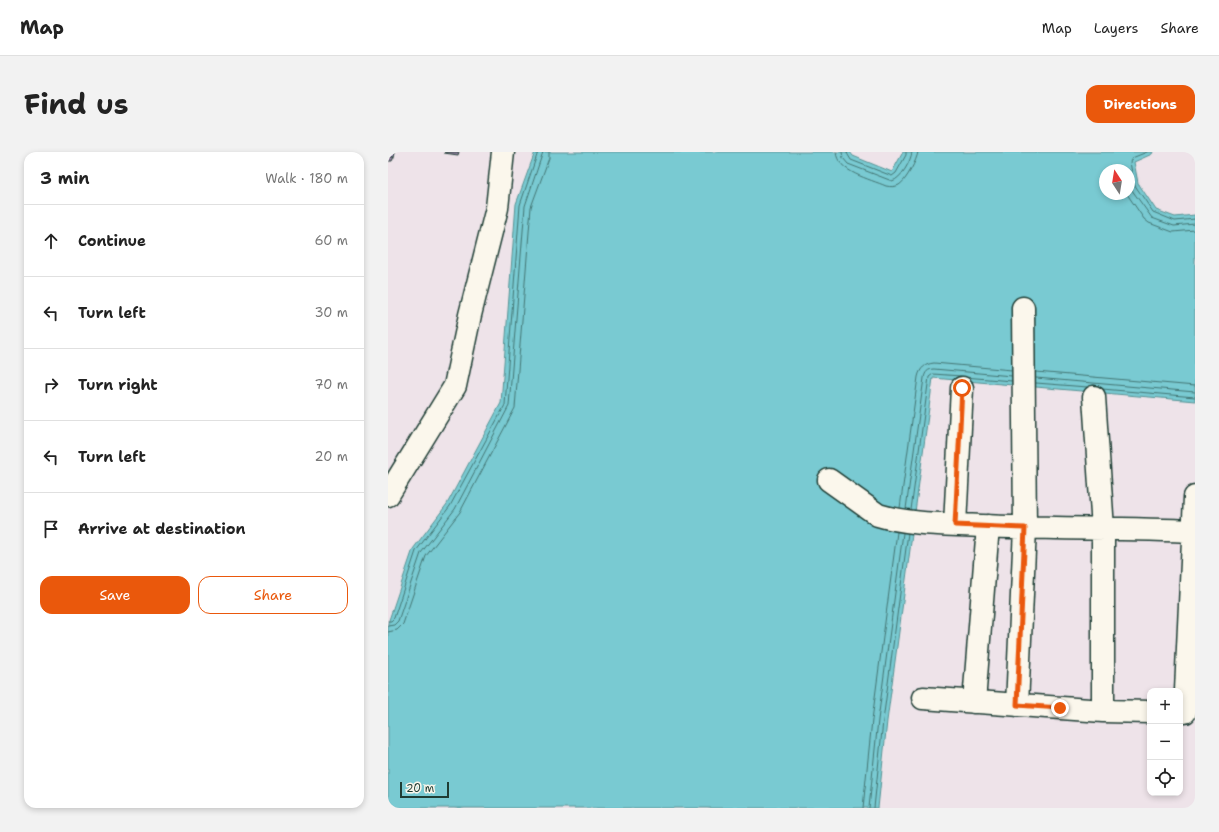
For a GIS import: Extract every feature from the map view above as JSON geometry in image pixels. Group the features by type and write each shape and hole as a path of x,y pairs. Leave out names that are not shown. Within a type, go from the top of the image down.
{"street":[{"path":"388,494 455,386 470,315 497,208 503,152"},
{"path":"1017,705 1025,528 1024,308"},
{"path":"955,525 962,388"},
{"path":"1094,397 1103,529 1103,711"},
{"path":"829,480 878,515 888,518 933,524 1025,528 1194,531"},
{"path":"1187,712 1195,497"},
{"path":"974,702 988,526"},
{"path":"922,698 1103,711 1147,712"}],"water":[{"path":"535,152 850,152 853,156 892,172 903,152 1153,152 1152,154 1134,162 1134,164 1099,164 1099,200 1135,200 1135,167 1138,183 1156,210 1175,217 1195,215 1195,401 933,378 887,721 878,808 388,808 388,623 413,549 447,504 501,403 516,204"}],"building":[{"path":"388,152 395,152 394,157 388,156"}],"route":[{"path":"962,388 955,525 1025,528 1017,705 1060,708"}]}
